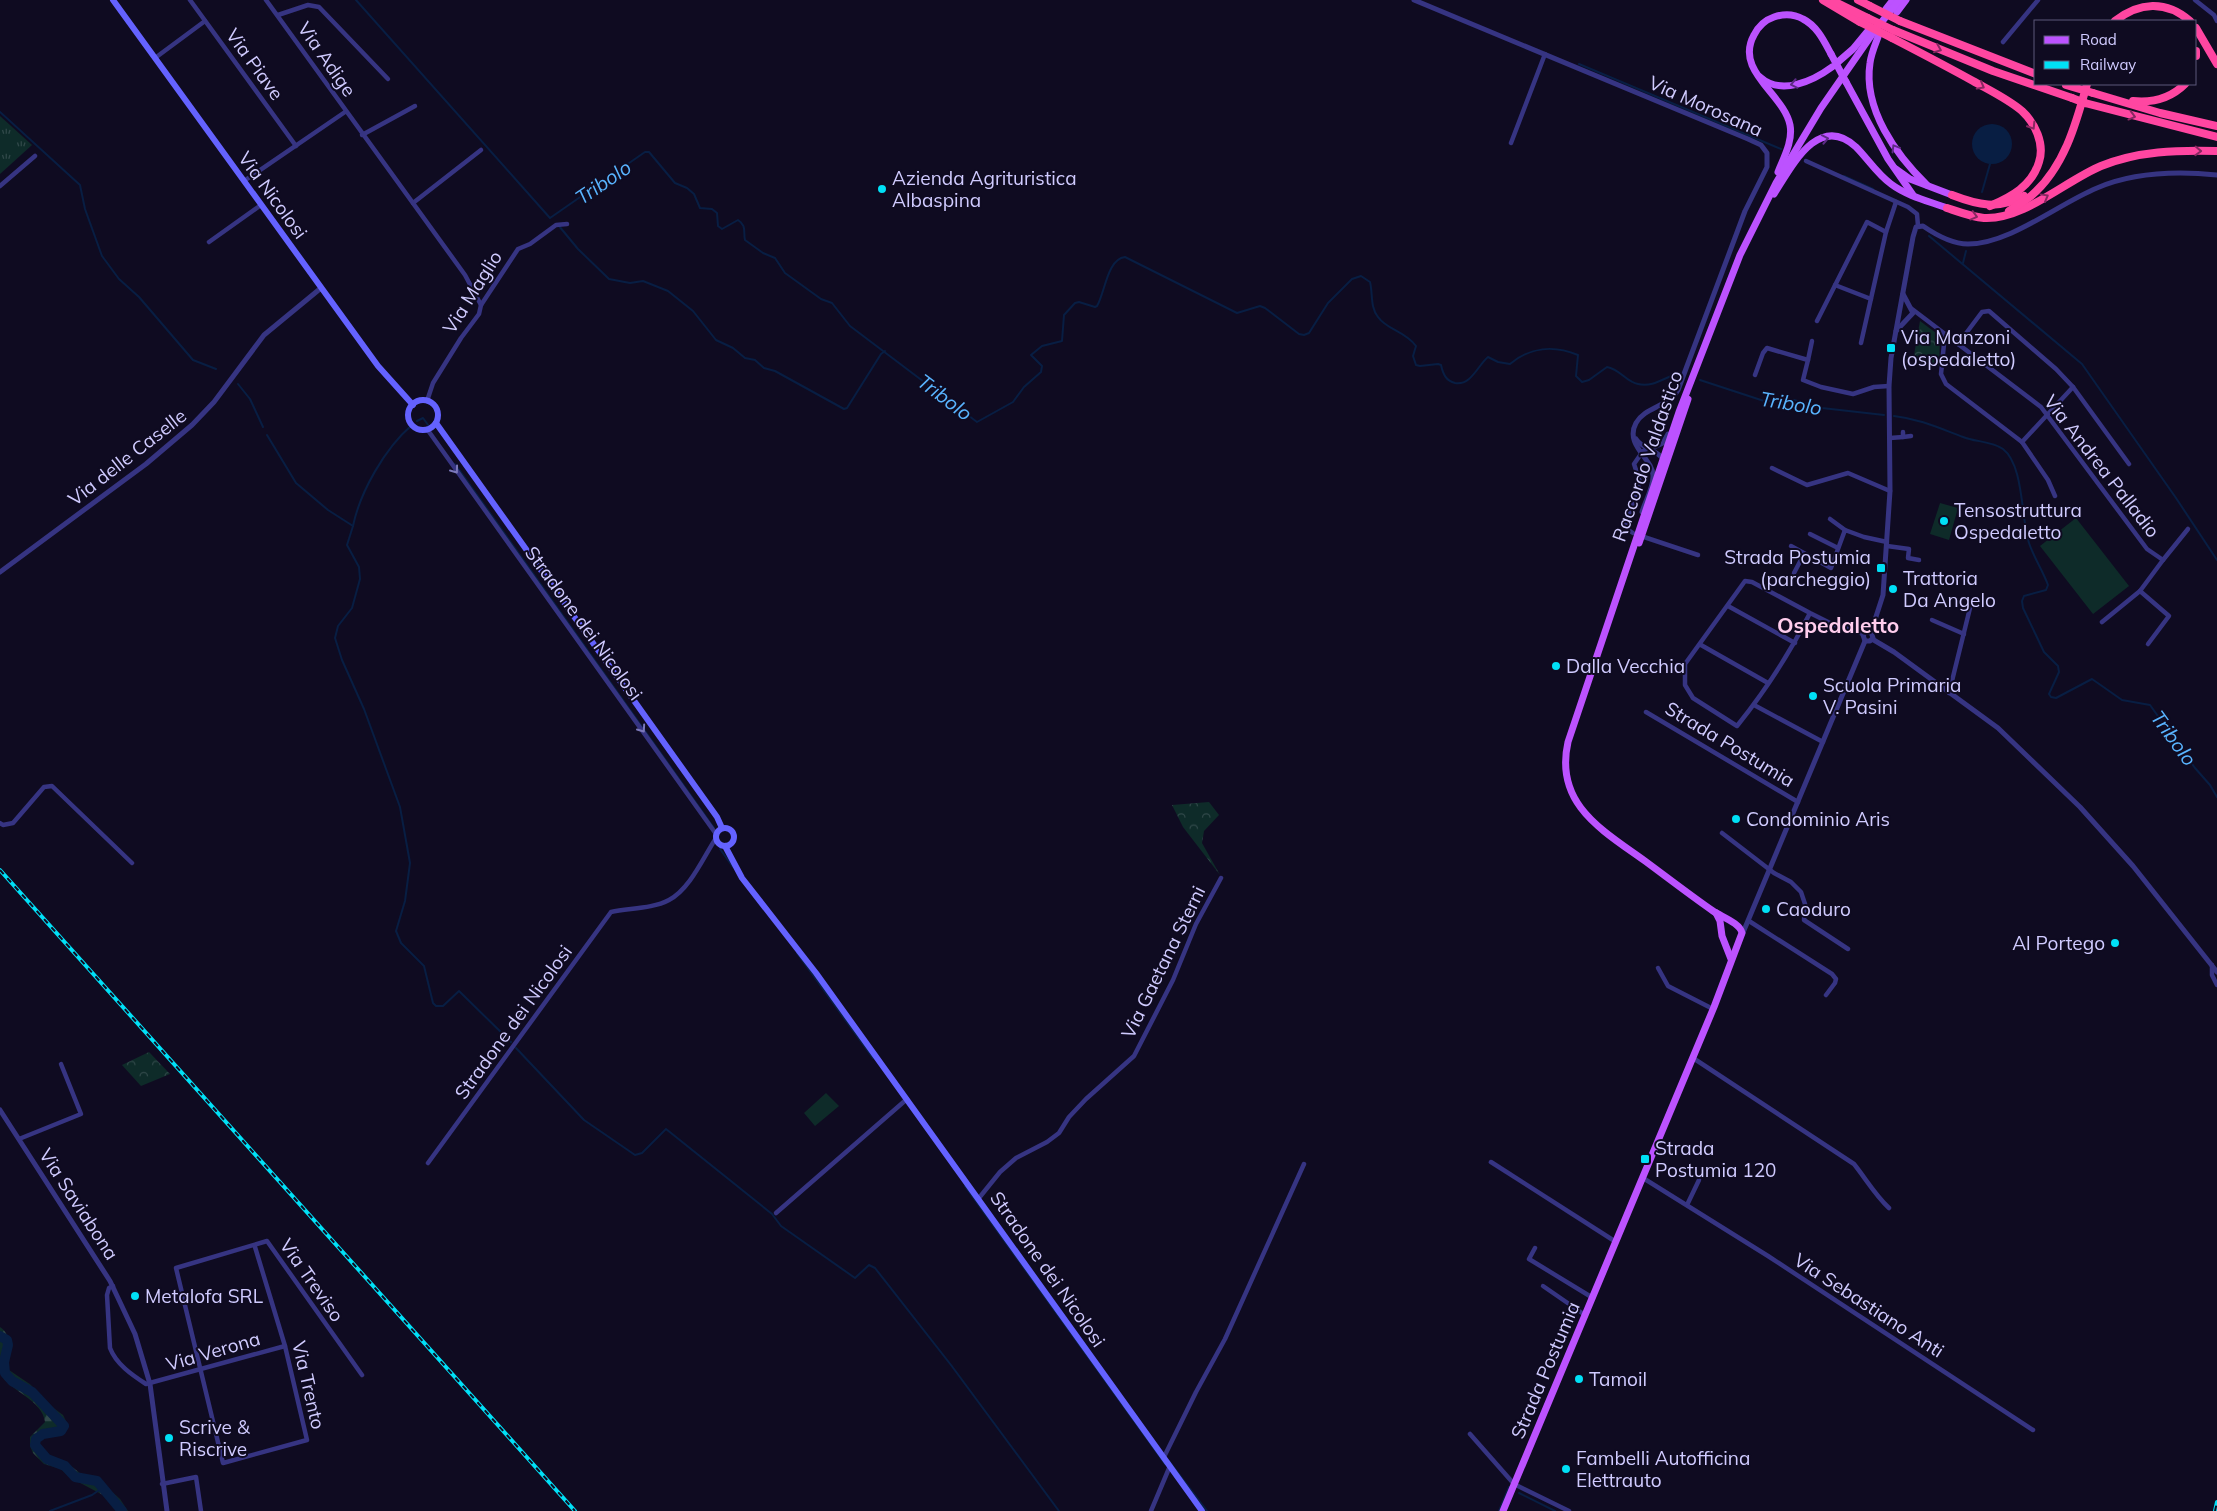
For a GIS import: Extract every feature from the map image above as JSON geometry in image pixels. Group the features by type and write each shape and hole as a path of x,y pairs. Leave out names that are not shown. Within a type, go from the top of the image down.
{"highway":[{"path":"1823,0 1893,34 2022,111 2039,138 2041,148 2036,172 2018,191 1990,206"},
{"path":"1831,0 1864,20"},
{"path":"1858,0 1900,21 2034,73"},
{"path":"2116,20 2134,8 2150,5 2179,13 2189,20"},
{"path":"2168,9 2181,20"},
{"path":"2197,30 2217,64"},
{"path":"1893,34 2034,85"},
{"path":"2034,85 2085,103 2217,137"},
{"path":"2068,85 2217,126"},
{"path":"2001,216 2031,196 2053,172 2064,152 2087,85"},
{"path":"2098,94 2140,102 2154,101 2172,94 2185,85"},
{"path":"1947,208 1982,218 2001,216 2024,208 2102,166 2130,157 2179,150 2217,152"},
{"path":"1952,195 1990,206 2006,204 2043,183"}],"main road":[{"name":"Via Nicolosi","path":"113,0 378,366 413,404"},
{"path":"1886,8 1893,0"},
{"path":"1764,204 1834,88 1899,0"},
{"path":"1897,12 1906,0"},
{"path":"1764,204 1783,160 1791,133 1784,109 1757,73 1750,56 1751,42 1761,26 1776,17 1794,16 1807,21 1820,35 1893,167 1913,196"},
{"path":"1838,62 1853,49 1867,32"},
{"path":"1878,37 1872,55 1869,75 1876,109 1894,148 1907,165 1927,185"},
{"path":"1757,73 1765,81 1773,84 1791,85 1809,80 1832,67"},
{"path":"1752,228 1803,151 1812,143 1828,137 1842,139 1851,143 1889,182 1913,196 1947,208"},
{"path":"1893,167 1910,179 1952,195"},
{"name":"Raccordo Valdastico","path":"1735,924 1715,912 1596,825 1578,805 1568,780 1566,755 1570,735 1692,376 1728,282 1764,204"},
{"name":"Raccordo Valdastico","path":"1642,526 1687,404 1707,339"},
{"path":"413,404 427,401"},
{"name":"Stradone dei Nicolosi","path":"427,401 437,410 436,423 717,817 722,828"},
{"name":"Stradone dei Nicolosi","path":"413,404 409,413 410,422 417,428 427,429"},
{"path":"427,429 436,423"},
{"name":"Stradone dei Nicolosi","path":"722,828 716,836 718,843 725,846 742,878 816,973 1202,1511"},
{"name":"Stradone dei Nicolosi","path":"722,828 731,830 734,835 732,841 725,846"},
{"name":"Raccordo Valdastico","path":"1715,912 1723,930"},
{"path":"1725,941 1732,944 1741,938 1741,928 1735,924 1725,926 1723,930 1725,941 1731,962"},
{"name":"Strada Postumia","path":"1503,1511 1693,1058 1741,938"}],"street":[{"name":"Via Piave","path":"190,0 296,146"},
{"name":"Via Adige","path":"266,0 465,276 481,305"},
{"name":"Via Morosana","path":"1414,0 1755,142 1764,148 1768,156 1767,165 1745,211 1705,313 1679,387 1669,401 1639,419 1635,427 1635,438"},
{"path":"2003,42 2038,0"},
{"path":"2195,0 2214,15 2217,21"},
{"path":"278,15 308,5 319,7 388,79"},
{"path":"155,58 205,21"},
{"path":"1511,143 1545,54"},
{"path":"362,135 415,106"},
{"path":"244,181 346,112"},
{"path":"412,203 481,150"},
{"path":"0,186 35,156"},
{"path":"1806,161 1914,210 1917,214 1918,226 1912,237 1902,291 1889,386 1890,492 1887,544 1883,595 1870,632 1873,634 1872,639"},
{"path":"1918,226 1923,226 1945,239 1966,244 1987,242 2096,188 2121,179 2193,172 2217,175"},
{"path":"1861,343 1886,232 1896,202"},
{"path":"209,242 261,205"},
{"path":"1817,321 1867,222 1886,232"},
{"name":"Via Maglio","path":"427,401 433,383 461,338 479,314 481,305 518,249 530,244 556,225 566,224"},
{"path":"1835,285 1871,299"},
{"name":"Via delle Caselle","path":"0,572 146,464 192,426 214,402 264,335 321,288"},
{"path":"1896,332 1898,327 1913,313 1902,291"},
{"path":"1900,311 1906,306 1911,308"},
{"name":"Via Andrea Palladio","path":"1911,308 2033,400 2048,415 2146,549 2163,560"},
{"path":"1958,344 1982,312 1988,310 2056,369 2073,387 2129,464"},
{"path":"1900,311 1901,317 1909,318"},
{"name":"Via Andrea Palladio","path":"1909,318 1922,318"},
{"path":"1945,334 1942,374 1946,384 2022,442 2048,480 2055,496"},
{"path":"1812,341 1803,380 1821,388 1853,394 1874,387 1889,386"},
{"path":"1755,375 1763,353 1767,348 1808,360"},
{"path":"1634,533 1627,529 1626,523 1640,482 1634,464 1645,450 1660,445 1666,439 1692,376"},
{"path":"2022,442 2073,387"},
{"path":"1635,438 1640,454 1647,460 1656,462 1663,459 1667,454 1680,416 1687,404"},
{"name":"Stradone dei Nicolosi","path":"427,429 716,836 688,883 678,894 668,901 650,906 611,912 428,1163"},
{"path":"1890,438 1903,435 1911,436"},
{"path":"1635,438 1641,444 1652,448 1663,459"},
{"path":"1642,526 1653,477 1647,460"},
{"path":"1772,468 1807,485 1848,473 1890,492"},
{"path":"1830,519 1845,530 1864,537 1909,548 1908,558 1919,560"},
{"name":"Via Andrea Palladio","path":"2102,622 2140,591 2188,529"},
{"path":"1790,546 1831,568 1845,530"},
{"path":"1810,534 1838,548"},
{"path":"1644,537 1698,555"},
{"path":"1794,573 1804,554"},
{"path":"1810,613 1794,644 1754,705 1737,726 1694,698 1685,685 1685,664 1701,645 1744,582 1748,580 1832,624 1864,634 1870,632"},
{"path":"2140,591 2170,616 2148,644"},
{"path":"1949,693 1971,604"},
{"path":"1728,606 1794,644"},
{"path":"1932,620 1964,634"},
{"path":"1864,634 1865,640 1872,639 1894,652 1998,728 2080,807 2133,866 2215,968 2212,975 2217,985"},
{"name":"Strada Postumia","path":"1741,938 1865,640"},
{"path":"1701,645 1768,683"},
{"path":"1754,705 1823,742"},
{"name":"Strada Postumia","path":"1646,712 1798,802"},
{"path":"0,823 3,826 13,823 44,787 52,786 132,862"},
{"path":"1722,833 1770,870 1791,882 1801,892 1805,904 1804,920 1848,949"},
{"name":"Via Gaetana Sterni","path":"979,1198 1000,1172 1016,1158 1048,1142 1059,1133 1069,1117 1086,1099 1134,1056 1173,980 1196,924 1221,878"},
{"path":"1735,924 1749,919 1832,974 1836,979 1835,983 1826,995"},
{"path":"1658,968 1668,986 1713,1009"},
{"path":"1693,1058 1854,1164 1875,1195 1890,1208"},
{"name":"Via Saviabona","path":"19,1139 81,1114 61,1064"},
{"path":"776,1213 907,1099"},
{"name":"Via Saviabona","path":"0,1110 113,1286 135,1334 150,1384 167,1511"},
{"path":"1491,1162 1616,1242"},
{"path":"1164,1457 1225,1339 1304,1164"},
{"name":"Via Sebastiano Anti","path":"1642,1178 2033,1430"},
{"path":"1686,1206 1698,1180"},
{"name":"Via Treviso","path":"202,1369 176,1268 267,1242 362,1375"},
{"name":"Via Trento","path":"202,1369 223,1463 307,1440 285,1346 255,1246"},
{"path":"1535,1248 1529,1259 1593,1298"},
{"name":"Via Saviabona","path":"113,1286 109,1288 107,1294 108,1330 113,1355 137,1378 146,1384 150,1384"},
{"path":"1543,1286 1586,1315"},
{"name":"Via Verona","path":"150,1384 285,1346"},
{"path":"1470,1434 1514,1484 1569,1511"},
{"path":"1151,1511 1171,1466"},
{"path":"162,1484 196,1477 200,1511"}],"green space":[{"path":"0,116 32,145 0,174"},
{"path":"1920,321 1940,336 1939,366 1913,361"},
{"name":"Tensostruttura Ospedaletto","path":"1940,503 1958,508 1949,540 1930,534"},
{"path":"2076,518 2129,586 2093,614 2040,546"},
{"path":"1209,802 1219,815 1204,831 1202,843 1220,875 1183,827 1172,805"},
{"path":"149,1052 170,1074 141,1086 122,1065"},
{"path":"826,1093 839,1106 815,1126 804,1113"},
{"path":"0,1327 8,1336 10,1347 9,1370 31,1385 41,1399 63,1415 67,1423 64,1434 44,1437 38,1443 46,1455 66,1462 81,1474 98,1479 120,1499 128,1511 119,1511 103,1495 69,1477 61,1469 44,1464 33,1453 30,1446 30,1437 45,1422 43,1414 32,1401 5,1380 1,1374"}],"water":[{"path":"1992,124 2006,130 2012,144 2006,158 1992,164 1978,158 1972,144 1978,130"}],"waterway":[{"name":"Tribolo","path":"356,0 550,218 645,152 649,152 675,183 687,188 694,194 700,208 712,209 717,213 718,226 722,229 738,220 741,222 744,227 745,240 763,253 775,258 785,273 821,299 832,303 850,326 977,422 1013,402 1024,387 1041,372 1042,366 1031,355 1042,346 1062,341 1064,315 1075,303 1079,302 1097,306 1110,270 1119,259 1125,257 1237,313 1260,306 1265,308 1299,334 1304,335 1309,333 1328,303 1352,279 1361,276 1370,282 1373,305 1378,317 1386,325 1407,337 1416,346 1413,356 1416,365 1441,365 1445,377 1455,383 1461,383 1470,378 1488,357 1498,362 1510,364 1526,354 1542,349 1560,350 1578,355 1576,376 1582,382 1589,380 1607,367 1616,370 1634,383 1644,385 1655,383 1680,373"},
{"path":"1579,64 1781,149"},
{"path":"0,112 80,185 85,209 102,256 119,279 139,297 193,360 216,369"},
{"path":"1982,192 1990,164"},
{"path":"1844,176 1873,189"},
{"path":"559,226 578,249 609,279 630,283 643,281 668,291 693,311 716,340 733,348 745,358 755,360 764,368 775,371 844,409 847,408 881,354 885,351"},
{"path":"1929,236 2082,364 2217,560"},
{"path":"1963,263 1966,251"},
{"name":"Tribolo","path":"1700,380 1764,401 1794,400 1822,408 1884,415"},
{"path":"238,384 250,399 263,427"},
{"name":"Tribolo","path":"1894,416 1921,422 1968,439 1994,444 2003,449 2010,457 2015,467 2021,493 2026,533 2033,554 2048,585 2046,590 2024,596 2022,601 2023,608 2044,652 2058,666 2059,672 2049,694 2051,697 2056,698 2092,679 2122,700 2150,705 2217,797"},
{"path":"417,421 423,418 431,429"},
{"path":"267,435 296,483 328,510 353,526 361,499 375,471 392,446 412,425"},
{"path":"455,464 714,828"},
{"path":"353,526 347,545 359,567 360,579 352,608 338,626 335,638 342,660 364,709 400,807 410,863 405,901 396,931 401,943 424,966 433,1003 436,1006 443,1006 459,991 511,1042"},
{"path":"720,849 733,867"},
{"path":"797,953 873,1058"},
{"path":"516,1048 584,1120 635,1155 642,1153 666,1129 772,1214 781,1226 855,1278 869,1265 875,1268 951,1365 1059,1511"},
{"path":"965,1186 1165,1464"},
{"path":"0,1336 7,1340 8,1345 4,1362 5,1373 12,1381 32,1392 64,1426 61,1431 43,1434 36,1439 35,1445 47,1459 65,1466 75,1477 97,1481 122,1511"},
{"path":"1169,1461 1207,1511"},
{"path":"1499,1511 1509,1487"},
{"path":"50,1511 92,1495 102,1488"},
{"path":"1519,1493 1555,1511"}],"railway":[{"path":"0,870 575,1511"},
{"path":"2215,1511 2217,1502"}],"place":[{"name":"Azienda Agrituristica Albaspina","path":"882,189"},
{"name":"Via Manzoni (ospedaletto)","path":"1891,348"},
{"name":"Tensostruttura Ospedaletto","path":"1944,521"},
{"name":"Strada Postumia (parcheggio)","path":"1881,568"},
{"name":"Trattoria Da Angelo","path":"1893,589"},
{"name":"Dalla Vecchia","path":"1556,666"},
{"name":"Scuola Primaria V. Pasini","path":"1813,696"},
{"name":"Condominio Aris","path":"1736,819"},
{"name":"Caoduro","path":"1766,909"},
{"name":"Al Portego","path":"2115,943"},
{"name":"Strada Postumia 120","path":"1645,1159"},
{"name":"Metalofa SRL","path":"135,1296"},
{"name":"Tamoil","path":"1579,1379"},
{"name":"Scrive & Riscrive","path":"169,1438"},
{"name":"Fambelli Autofficina Elettrauto","path":"1566,1469"}],"district":[{"name":"Ospedaletto","path":"1838,625"}]}
